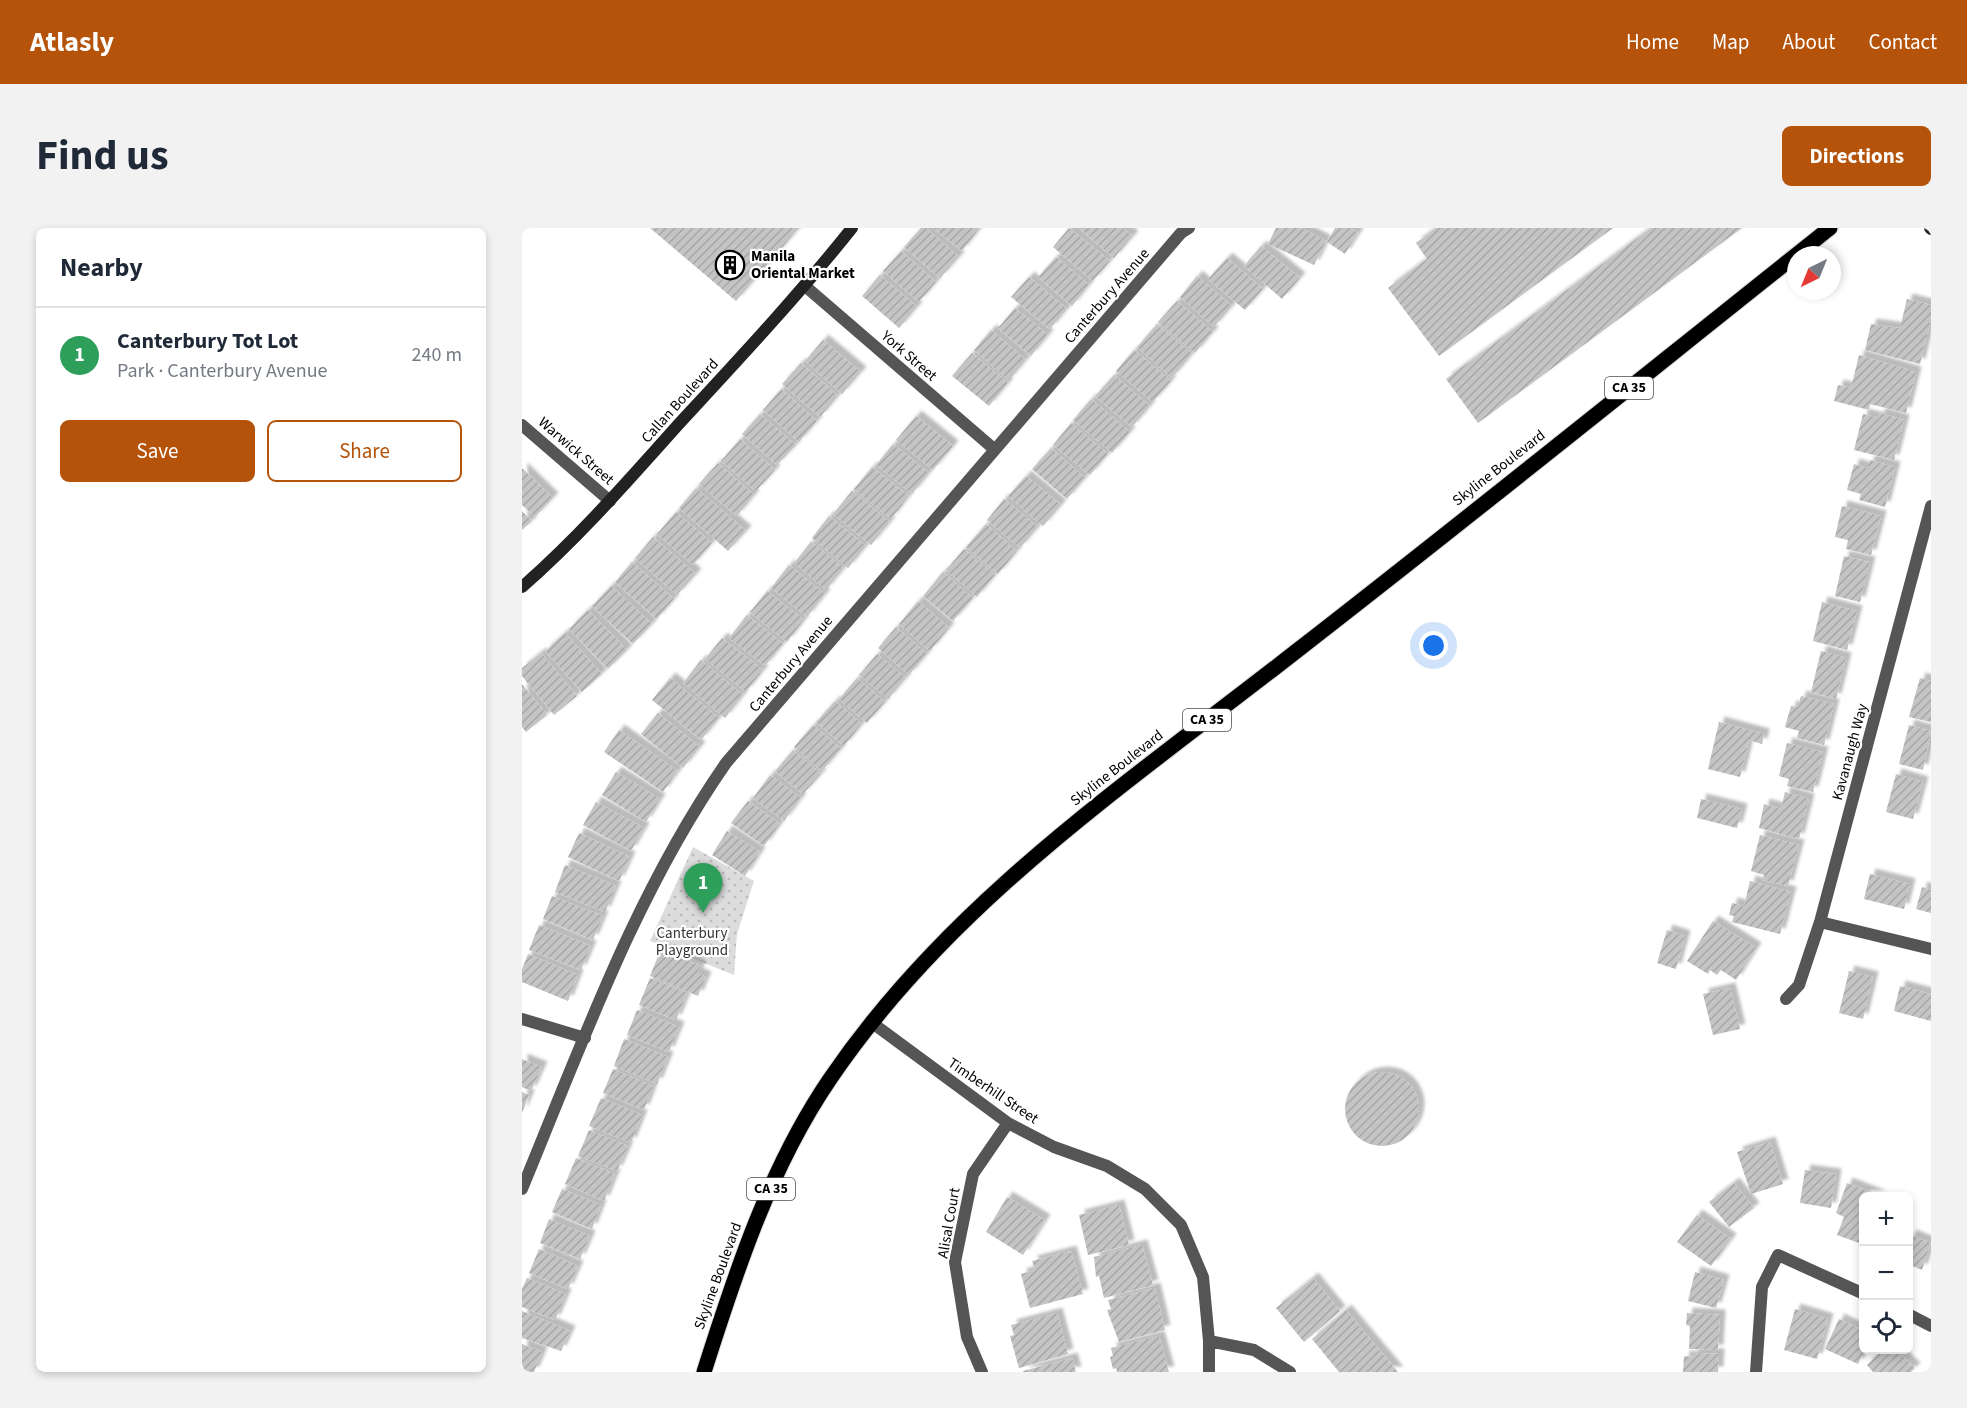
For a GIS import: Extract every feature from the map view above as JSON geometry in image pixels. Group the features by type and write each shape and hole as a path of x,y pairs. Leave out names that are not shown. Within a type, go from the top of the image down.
{"main road":[{"name":"Skyline Boulevard","path":"1807,246 1830,228"},
{"name":"Skyline Boulevard","path":"705,1372 746,1249 792,1141 829,1080 871,1022 954,929 1020,867 1296,652 1787,262"}],"street":[{"name":"Callan Boulevard","path":"522,587 559,555 610,501 805,286 852,228"},
{"name":"Canterbury Avenue","path":"522,1189 645,899 696,806 726,763 994,449 1181,233 1189,228"},
{"name":"York Street","path":"805,286 994,449"},
{"name":"Warwick Street","path":"522,425 610,501"},
{"name":"Kavanaugh Way","path":"1786,999 1799,985 1820,922 1927,537 1931,506"},
{"path":"1820,922 1931,950"},
{"path":"522,1019 585,1038"},
{"name":"Timberhill Street","path":"871,1022 1008,1123 1054,1147 1107,1166 1145,1190 1181,1225 1203,1277 1209,1341 1209,1372"},
{"name":"Alisal Court","path":"982,1372 967,1337 955,1262 973,1174 1008,1123"},
{"path":"1756,1372 1762,1287 1778,1255 1859,1292"},
{"path":"1913,1317 1931,1326"},
{"path":"1209,1341 1254,1350 1290,1372"}],"green space":[{"name":"Canterbury Playground","path":"693,847 754,881 737,934 734,975 650,941"}],"building":[{"name":"Manila Oriental Market","path":"650,228 799,228 736,301"},
{"path":"921,228 926,228 959,257 940,278 904,247"},
{"path":"933,228 978,228 979,229 962,251"},
{"path":"1069,228 1110,261 1093,281 1053,247"},
{"path":"1079,228 1123,228 1133,236 1114,258"},
{"path":"1276,228 1301,228 1326,241 1314,265 1268,244"},
{"path":"1335,228 1350,228 1358,233 1345,254 1327,242"},
{"path":"1436,228 1613,228 1439,356 1388,288 1427,259 1416,243"},
{"path":"1651,228 1742,228 1478,423 1446,379"},
{"path":"1261,246 1300,278 1282,299 1244,266"},
{"path":"901,251 936,282 919,302 883,271"},
{"path":"1056,257 1089,285 1072,306 1038,277"},
{"path":"1227,258 1263,289 1245,310 1208,279"},
{"path":"880,275 917,307 899,328 862,296"},
{"path":"1197,276 1232,306 1214,327 1180,297"},
{"path":"1029,277 1067,309 1050,329 1011,297"},
{"path":"1907,299 1931,305 1931,319 1920,364 1865,350 1871,324 1900,328"},
{"path":"1177,301 1213,332 1195,353 1158,322"},
{"path":"1015,308 1048,335 1031,356 998,328"},
{"path":"1157,324 1192,354 1172,378 1137,347"},
{"path":"991,330 1026,360 1009,380 974,350"},
{"path":"823,340 861,372 842,394 805,361"},
{"path":"1134,350 1171,381 1153,402 1116,371"},
{"path":"972,353 1008,383 989,406 952,376"},
{"path":"1859,355 1916,372 1906,413 1870,404 1869,410 1834,401 1838,385 1851,388"},
{"path":"801,363 838,396 820,417 782,384"},
{"path":"1114,375 1150,406 1132,427 1095,396"},
{"path":"781,389 817,421 799,442 763,410"},
{"path":"1091,399 1130,432 1112,453 1073,420"},
{"path":"1880,413 1904,420 1894,460 1854,450 1863,414 1879,418"},
{"path":"760,414 796,445 777,465 742,434"},
{"path":"916,416 953,446 933,470 896,440"},
{"path":"1071,423 1108,454 1090,475 1053,445"},
{"path":"740,439 775,470 756,491 721,461"},
{"path":"893,444 929,473 912,494 876,465"},
{"path":"1051,448 1085,478 1067,499 1032,469"},
{"path":"1870,460 1895,467 1885,507 1859,500 1861,494 1847,490 1854,464 1867,468"},
{"path":"718,463 754,495 737,516 699,484"},
{"path":"872,467 909,496 891,519 854,489"},
{"path":"522,468 553,498 535,517 522,505"},
{"path":"1026,476 1061,505 1043,526 1008,496"},
{"path":"696,488 746,531 728,551 679,508"},
{"path":"852,491 890,522 871,545 833,514"},
{"path":"1004,499 1038,527 1020,548 987,520"},
{"path":"1842,506 1881,516 1871,555 1846,549 1848,540 1835,537"},
{"path":"522,511 532,521 522,530"},
{"path":"676,512 712,543 693,565 657,534"},
{"path":"829,516 866,546 848,568 812,538"},
{"path":"986,524 1017,551 998,574 966,547"},
{"path":"653,537 696,574 677,595 635,558"},
{"path":"811,542 844,568 826,590 794,563"},
{"path":"964,549 995,575 977,597 946,570"},
{"path":"1844,556 1870,562 1860,602 1835,596"},
{"path":"632,562 674,599 657,619 615,582"},
{"path":"789,565 825,594 807,617 771,588"},
{"path":"943,572 973,598 953,621 923,596"},
{"path":"611,586 652,624 633,644 592,606"},
{"path":"767,591 804,620 787,642 750,612"},
{"path":"918,601 949,628 930,651 899,624"},
{"path":"1822,602 1857,611 1847,650 1813,641"},
{"path":"588,610 627,650 608,669 569,629"},
{"path":"747,615 783,644 765,666 729,638"},
{"path":"896,627 927,654 909,675 878,648"},
{"path":"565,633 602,674 582,692 545,651"},
{"path":"722,638 763,670 746,692 705,659"},
{"path":"1821,651 1846,658 1836,699 1811,692"},
{"path":"541,653 577,696 554,715 522,676 522,668"},
{"path":"877,654 906,678 888,699 859,675"},
{"path":"701,660 743,695 725,718 683,683"},
{"path":"670,678 719,718 701,740 652,700"},
{"path":"857,678 885,702 867,723 839,699"},
{"path":"1920,678 1931,681 1931,722 1909,717"},
{"path":"522,684 547,715 526,732 522,727"},
{"path":"1801,696 1834,704 1824,745 1797,738 1799,731 1785,727 1791,706 1798,707"},
{"path":"835,701 862,724 844,746 816,722"},
{"path":"658,713 700,747 683,768 641,734"},
{"path":"1719,722 1764,734 1762,744 1749,740 1740,777 1708,769"},
{"path":"813,725 841,749 822,771 794,747"},
{"path":"1909,725 1931,731 1923,770 1899,764"},
{"path":"619,730 678,771 663,792 604,752"},
{"path":"1787,743 1823,752 1813,792 1787,786 1789,779 1779,776"},
{"path":"793,750 821,774 803,794 775,771"},
{"path":"616,772 660,799 646,822 602,795"},
{"path":"1896,774 1923,782 1913,819 1886,812"},
{"path":"770,775 801,798 784,821 753,798"},
{"path":"1785,792 1809,799 1799,839 1759,828 1764,804 1781,809"},
{"path":"1701,799 1742,809 1737,828 1697,818"},
{"path":"748,801 780,824 764,846 731,823"},
{"path":"596,802 644,828 631,851 583,825"},
{"path":"727,831 760,852 745,876 712,855"},
{"path":"579,833 630,857 619,881 568,857"},
{"path":"1760,835 1799,845 1788,886 1763,880 1764,875 1751,871"},
{"path":"565,865 616,886 605,912 555,892"},
{"path":"1870,874 1910,884 1904,909 1864,899"},
{"path":"1750,881 1791,892 1780,934 1732,922 1734,916 1729,915 1732,903 1744,906"},
{"path":"1922,887 1931,890 1931,913 1916,909"},
{"path":"552,896 603,916 593,940 543,919"},
{"path":"1713,921 1756,948 1736,980 1721,970 1717,975 1710,970 1708,974 1687,961"},
{"path":"539,925 591,946 581,970 529,950"},
{"path":"1667,930 1685,936 1676,969 1657,963"},
{"path":"661,949 701,966 697,973 706,977 698,996 650,976"},
{"path":"528,954 578,975 568,1001 522,982 522,969"},
{"path":"1849,971 1873,977 1863,1019 1839,1013"},
{"path":"650,978 687,993 676,1020 639,1005"},
{"path":"1900,986 1931,994 1931,1021 1894,1011"},
{"path":"1730,988 1740,1029 1713,1035 1703,994"},
{"path":"637,1010 679,1027 669,1052 627,1035"},
{"path":"624,1039 668,1057 657,1084 614,1066"},
{"path":"522,1059 542,1067 531,1091 522,1087"},
{"path":"613,1069 653,1086 644,1110 603,1093"},
{"path":"1382,1072 1396,1075 1408,1083 1416,1095 1419,1109 1416,1123 1408,1135 1396,1143 1382,1146 1368,1143 1356,1135 1348,1123 1345,1109 1348,1095 1356,1083 1368,1075"},
{"path":"522,1092 529,1095 522,1113"},
{"path":"601,1098 642,1115 631,1143 589,1126"},
{"path":"589,1130 628,1146 617,1171 578,1156"},
{"path":"1770,1142 1783,1184 1751,1194 1737,1152"},
{"path":"576,1158 615,1174 604,1201 565,1184"},
{"path":"1805,1170 1836,1174 1831,1208 1800,1203"},
{"path":"1734,1183 1754,1208 1729,1227 1709,1202"},
{"path":"1847,1183 1871,1192 1859,1192 1859,1243 1837,1235 1844,1217 1836,1213"},
{"path":"562,1189 601,1205 592,1229 552,1212"},
{"path":"1007,1197 1045,1220 1023,1255 986,1232"},
{"path":"1119,1205 1129,1245 1088,1255 1079,1215"},
{"path":"1697,1215 1731,1239 1711,1266 1677,1242"},
{"path":"549,1219 590,1236 580,1259 540,1243"},
{"path":"1913,1236 1931,1243 1922,1270 1913,1266"},
{"path":"1142,1245 1153,1285 1104,1298 1099,1276 1096,1277 1094,1257"},
{"path":"539,1249 578,1266 568,1289 529,1273"},
{"path":"1071,1251 1083,1294 1030,1308 1021,1274 1035,1270 1032,1261"},
{"path":"1695,1272 1724,1280 1716,1308 1688,1301"},
{"path":"527,1278 566,1294 555,1320 522,1307 522,1289"},
{"path":"1313,1278 1340,1311 1304,1342 1276,1308"},
{"path":"1155,1288 1165,1330 1119,1342 1107,1310 1111,1309 1108,1300"},
{"path":"1795,1309 1828,1319 1817,1359 1784,1350"},
{"path":"1346,1310 1398,1372 1339,1372 1312,1339"},
{"path":"522,1311 570,1331 561,1351 522,1338"},
{"path":"1057,1313 1068,1354 1019,1368 1010,1336 1014,1335 1011,1325"},
{"path":"1687,1313 1720,1315 1718,1350 1689,1349 1690,1326 1686,1325"},
{"path":"1839,1319 1859,1329 1859,1354 1863,1354 1858,1364 1825,1349"},
{"path":"1159,1336 1169,1372 1117,1372 1116,1368 1113,1369 1110,1357 1113,1356 1111,1348"},
{"path":"522,1344 542,1352 534,1372 522,1372"},
{"path":"1693,1353 1719,1354 1718,1372 1683,1372 1684,1356 1693,1357"},
{"path":"1878,1354 1900,1354 1915,1368 1911,1372 1873,1372 1867,1365"},
{"path":"1072,1358 1076,1372 1023,1372 1023,1371"}],"place":[{"name":"Manila Oriental Market","path":"730,265"},
{"name":"Canterbury Tot Lot","path":"703,913"}]}
